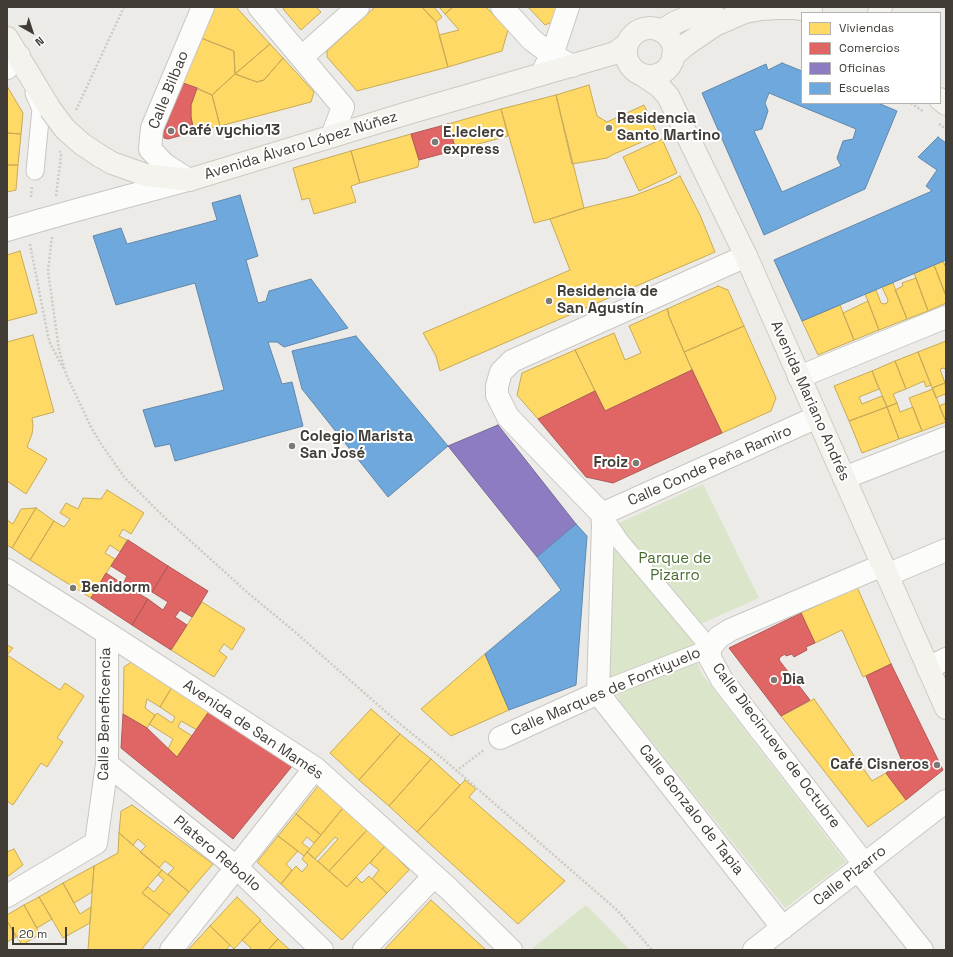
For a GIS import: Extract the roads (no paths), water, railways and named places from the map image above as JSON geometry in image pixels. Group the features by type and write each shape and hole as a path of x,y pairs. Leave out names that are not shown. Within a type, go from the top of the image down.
{"main road":[{"path":"662,31 674,23 712,7"},
{"path":"670,62 674,48 668,36 662,31 655,28 640,30 634,33 633,62 653,76 661,73 670,62 696,37 715,24 745,12 761,9 795,8 812,10"},
{"path":"7,38 13,62 65,129 82,144 112,164 146,175 189,180"},
{"name":"Avenida Álvaro López Núñez","path":"189,180 332,136 615,53 633,62"},
{"name":"Avenida Mariano Andrés","path":"633,62 668,96 746,256 885,570 937,663 946,708"},
{"name":"Avenida Mariano Andrés","path":"668,96 670,62"}],"street":[{"name":"Calle Bilbao","path":"189,180 164,164 150,149 152,128 203,7"},
{"path":"259,7 343,107 332,136"},
{"path":"302,57 358,7"},
{"path":"502,7 532,40 552,55 572,66"},
{"path":"540,75 552,55 568,7"},
{"path":"13,62 41,109 34,171"},
{"name":"Avenida Álvaro López Núñez","path":"7,230 47,227 84,208 189,180"},
{"name":"Calle Diecinueve de Octubre","path":"746,256 512,361 501,372 497,386 497,395 508,417 602,514 620,541 710,648 710,658 722,680 922,950"},
{"path":"800,377 946,317"},
{"name":"Calle Conde Peña Ramiro","path":"602,514 817,417"},
{"path":"844,478 946,438"},
{"path":"598,693 603,524 602,514"},
{"name":"Calle Marques de Fontiyuelo","path":"500,738 615,685 710,648 719,637 730,630 885,570 946,550"},
{"name":"Avenida de San Mamés","path":"7,570 315,768 434,876 512,950"},
{"name":"Calle Beneficencia","path":"7,896 96,843 106,764 107,633"},
{"name":"Calle Gonzalo de Tapia","path":"598,693 783,928"},
{"name":"Platero Rebollo","path":"106,764 236,867 322,950"},
{"path":"171,950 315,768"},
{"name":"Calle Pizarro","path":"754,950 946,801"},
{"path":"364,950 434,876"}],"place":[{"name":"Residencia Santo Martino","path":"609,128"},
{"name":"Café vychio13","path":"171,131"},
{"name":"E.leclerc express","path":"435,142"},
{"name":"Residencia de San Agustín","path":"549,301"},
{"name":"Colegio Marista San José","path":"292,446"},
{"name":"Froiz","path":"636,463"},
{"name":"Benidorm","path":"73,588"},
{"name":"Dia","path":"774,680"},
{"name":"Café Cisneros","path":"937,765"}],"park label":[{"name":"Parque de Pizarro","path":"675,568"}]}
